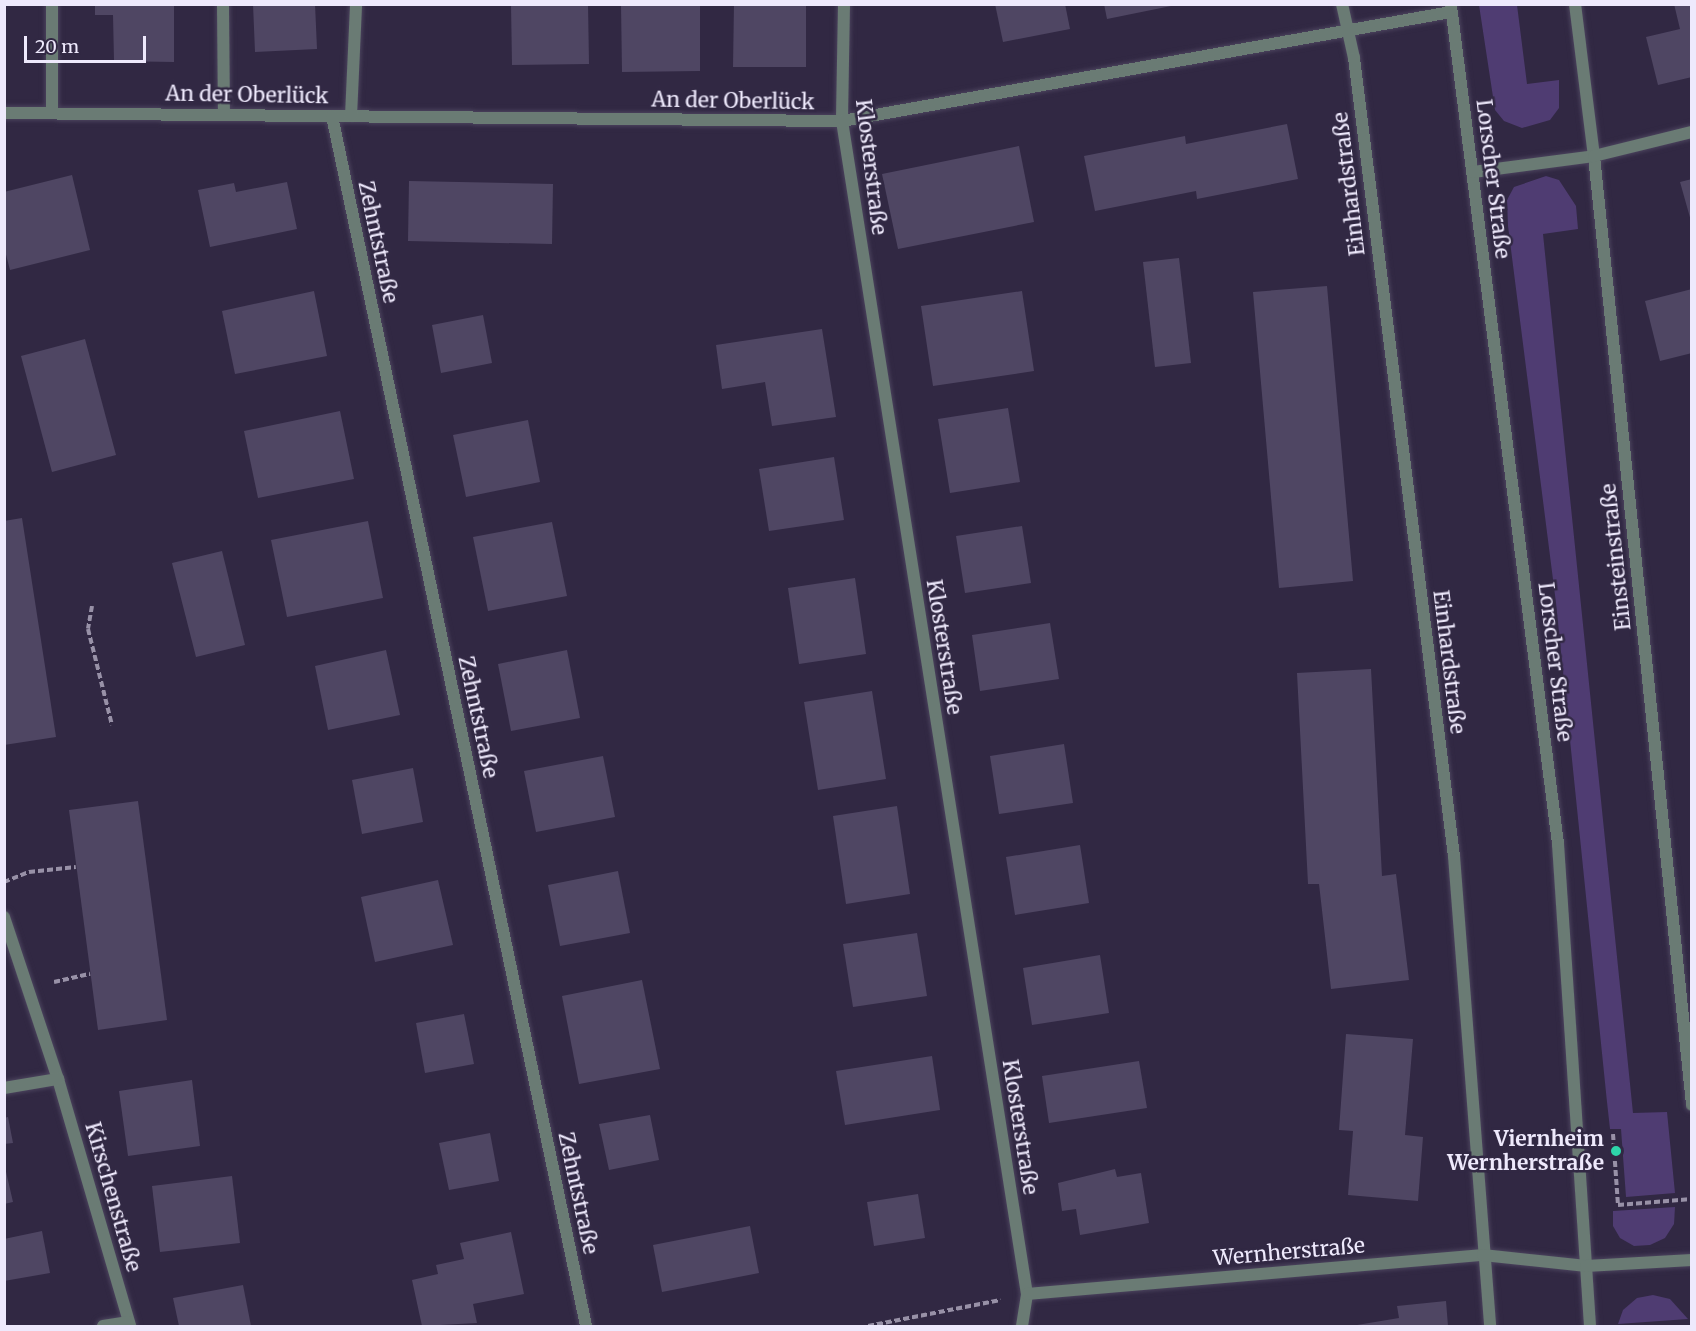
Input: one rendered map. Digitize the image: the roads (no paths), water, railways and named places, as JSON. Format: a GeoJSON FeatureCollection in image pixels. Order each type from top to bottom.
{"type":"FeatureCollection","features":[{"type":"Feature","properties":{"kind":"street"},"geometry":{"type":"LineString","coordinates":[[51,4],[52,113]]}},
{"type":"Feature","properties":{"kind":"street"},"geometry":{"type":"LineString","coordinates":[[223,4],[224,114]]}},
{"type":"Feature","properties":{"kind":"street"},"geometry":{"type":"LineString","coordinates":[[351,116],[356,4]]}},
{"type":"Feature","properties":{"kind":"street","name":"Klosterstraße"},"geometry":{"type":"LineString","coordinates":[[844,4],[842,121],[1027,1294]]}},
{"type":"Feature","properties":{"kind":"street","name":"Einhardstraße"},"geometry":{"type":"LineString","coordinates":[[1342,4],[1348,27],[1454,856],[1490,1326]]}},
{"type":"Feature","properties":{"kind":"street","name":"Einsteinstraße"},"geometry":{"type":"LineString","coordinates":[[1575,4],[1594,156],[1692,1105]]}},
{"type":"Feature","properties":{"kind":"street","name":"An der Oberlück"},"geometry":{"type":"LineString","coordinates":[[4,113],[842,121],[1451,8]]}},
{"type":"Feature","properties":{"kind":"street","name":"Lorscher Straße"},"geometry":{"type":"LineString","coordinates":[[1451,8],[1558,844],[1590,1326]]}},
{"type":"Feature","properties":{"kind":"street","name":"Zehntstraße"},"geometry":{"type":"LineString","coordinates":[[332,116],[586,1326]]}},
{"type":"Feature","properties":{"kind":"street"},"geometry":{"type":"LineString","coordinates":[[1473,172],[1594,156],[1692,132]]}},
{"type":"Feature","properties":{"kind":"street","name":"Kirschenstraße"},"geometry":{"type":"LineString","coordinates":[[4,917],[30,988],[58,1079],[129,1324]]}},
{"type":"Feature","properties":{"kind":"street"},"geometry":{"type":"LineString","coordinates":[[4,1088],[58,1079]]}},
{"type":"Feature","properties":{"kind":"street","name":"Wernherstraße"},"geometry":{"type":"LineString","coordinates":[[1027,1294],[1483,1255],[1586,1266],[1692,1260]]}},
{"type":"Feature","properties":{"kind":"street"},"geometry":{"type":"LineString","coordinates":[[1022,1326],[1027,1294]]}},
{"type":"Feature","properties":{"kind":"street"},"geometry":{"type":"LineString","coordinates":[[103,1326],[129,1324]]}},
{"type":"Feature","properties":{"kind":"place","name":"Viernheim Wernherstraße"},"geometry":{"type":"Point","coordinates":[1616,1151]}}]}
